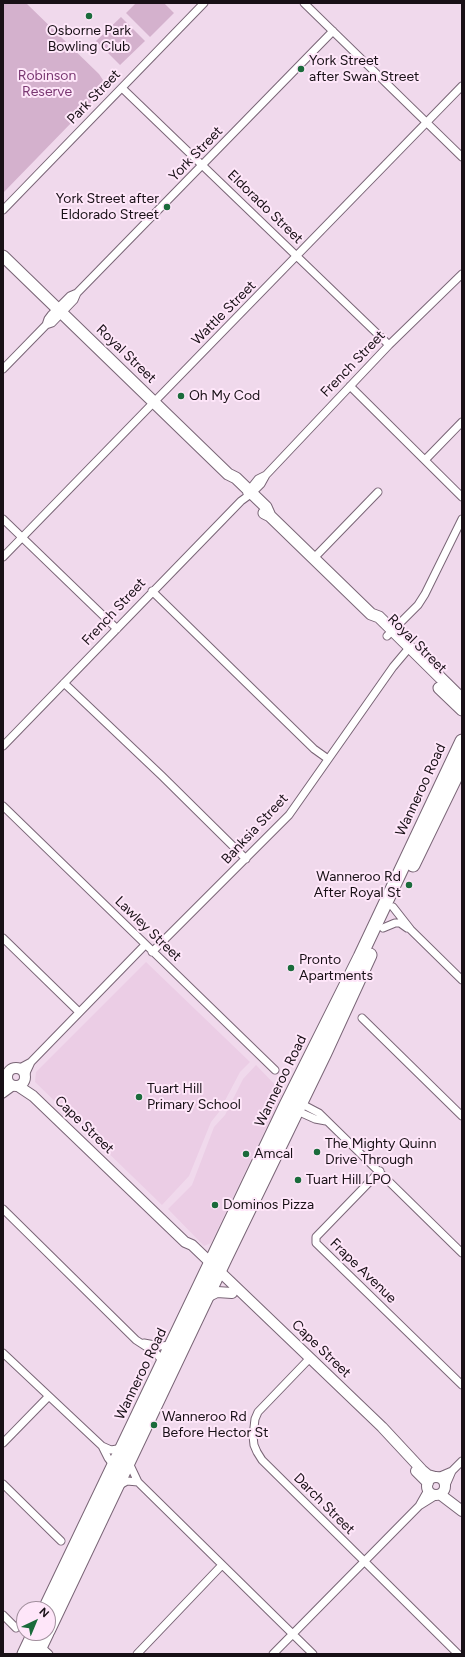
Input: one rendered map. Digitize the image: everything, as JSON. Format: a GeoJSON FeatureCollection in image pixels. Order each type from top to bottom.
{"type":"FeatureCollection","features":[{"type":"Feature","properties":{"kind":"highway","name":"Wanneroo Road"},"geometry":{"type":"LineString","coordinates":[[49,1601],[173,1345],[262,1184],[290,1125],[293,1104],[360,957],[462,741]]}},
{"type":"Feature","properties":{"kind":"highway","name":"Wanneroo Road"},"geometry":{"type":"LineString","coordinates":[[56,1613],[207,1297],[218,1248],[237,1208],[293,1104],[383,928],[462,764]]}},
{"type":"Feature","properties":{"kind":"highway"},"geometry":{"type":"LineString","coordinates":[[254,1174],[261,1172],[265,1167],[290,1125]]}},
{"type":"Feature","properties":{"kind":"highway"},"geometry":{"type":"LineString","coordinates":[[237,1208],[256,1184],[262,1184]]}},
{"type":"Feature","properties":{"kind":"main road","name":"Royal Street"},"geometry":{"type":"LineString","coordinates":[[3,256],[228,474],[236,478],[248,493],[266,507],[270,516],[372,614],[374,622],[390,633],[462,710]]}},
{"type":"Feature","properties":{"kind":"main road","name":"Royal Street"},"geometry":{"type":"LineString","coordinates":[[409,653],[462,699]]}},
{"type":"Feature","properties":{"kind":"street","name":"Park Street"},"geometry":{"type":"LineString","coordinates":[[3,210],[204,3]]}},
{"type":"Feature","properties":{"kind":"street"},"geometry":{"type":"LineString","coordinates":[[307,4],[462,156]]}},
{"type":"Feature","properties":{"kind":"street","name":"York Street"},"geometry":{"type":"LineString","coordinates":[[3,369],[46,325],[48,319],[59,311],[70,296],[77,293],[203,166],[333,31]]}},
{"type":"Feature","properties":{"kind":"street","name":"Wattle Street"},"geometry":{"type":"LineString","coordinates":[[3,557],[462,86]]}},
{"type":"Feature","properties":{"kind":"street","name":"Eldorado Street"},"geometry":{"type":"LineString","coordinates":[[122,88],[390,345]]}},
{"type":"Feature","properties":{"kind":"street","name":"French Street"},"geometry":{"type":"LineString","coordinates":[[3,746],[248,493],[258,480],[266,475],[350,386],[462,274]]}},
{"type":"Feature","properties":{"kind":"street"},"geometry":{"type":"LineString","coordinates":[[350,386],[462,497]]}},
{"type":"Feature","properties":{"kind":"street"},"geometry":{"type":"LineString","coordinates":[[425,460],[462,422]]}},
{"type":"Feature","properties":{"kind":"street"},"geometry":{"type":"LineString","coordinates":[[314,558],[378,492]]}},
{"type":"Feature","properties":{"kind":"street"},"geometry":{"type":"LineString","coordinates":[[3,518],[117,629]]}},
{"type":"Feature","properties":{"kind":"street"},"geometry":{"type":"LineString","coordinates":[[390,633],[418,605],[426,594],[462,519]]}},
{"type":"Feature","properties":{"kind":"street"},"geometry":{"type":"LineString","coordinates":[[152,591],[314,749],[328,759]]}},
{"type":"Feature","properties":{"kind":"street","name":"Banksia Street"},"geometry":{"type":"LineString","coordinates":[[152,952],[289,815],[391,672],[396,669],[409,653]]}},
{"type":"Feature","properties":{"kind":"street"},"geometry":{"type":"LineString","coordinates":[[64,683],[162,776],[246,859]]}},
{"type":"Feature","properties":{"kind":"street","name":"Lawley Street"},"geometry":{"type":"LineString","coordinates":[[3,806],[275,1070]]}},
{"type":"Feature","properties":{"kind":"street"},"geometry":{"type":"LineString","coordinates":[[393,907],[411,930],[462,980]]}},
{"type":"Feature","properties":{"kind":"street"},"geometry":{"type":"LineString","coordinates":[[383,928],[396,923],[411,930]]}},
{"type":"Feature","properties":{"kind":"street"},"geometry":{"type":"LineString","coordinates":[[3,938],[79,1012]]}},
{"type":"Feature","properties":{"kind":"street"},"geometry":{"type":"LineString","coordinates":[[3,1094],[13,1078],[31,1062],[145,945]]}},
{"type":"Feature","properties":{"kind":"street"},"geometry":{"type":"LineString","coordinates":[[362,1018],[462,1116]]}},
{"type":"Feature","properties":{"kind":"street"},"geometry":{"type":"LineString","coordinates":[[3,1064],[13,1078]]}},
{"type":"Feature","properties":{"kind":"street","name":"Cape Street"},"geometry":{"type":"LineString","coordinates":[[13,1078],[189,1245],[188,1250],[213,1271],[308,1360],[461,1510]]}},
{"type":"Feature","properties":{"kind":"street"},"geometry":{"type":"LineString","coordinates":[[293,1104],[319,1113],[380,1171],[462,1253]]}},
{"type":"Feature","properties":{"kind":"street","name":"Frape Avenue"},"geometry":{"type":"LineString","coordinates":[[380,1171],[316,1237],[316,1243],[462,1385]]}},
{"type":"Feature","properties":{"kind":"street"},"geometry":{"type":"LineString","coordinates":[[3,1209],[136,1340],[156,1353],[164,1363]]}},
{"type":"Feature","properties":{"kind":"street"},"geometry":{"type":"LineString","coordinates":[[189,1245],[203,1250],[218,1248]]}},
{"type":"Feature","properties":{"kind":"street","name":"Cape Street"},"geometry":{"type":"LineString","coordinates":[[213,1271],[232,1294],[308,1360]]}},
{"type":"Feature","properties":{"kind":"street"},"geometry":{"type":"LineString","coordinates":[[207,1297],[217,1292],[232,1294]]}},
{"type":"Feature","properties":{"kind":"street"},"geometry":{"type":"LineString","coordinates":[[136,1340],[155,1346],[173,1345]]}},
{"type":"Feature","properties":{"kind":"street"},"geometry":{"type":"LineString","coordinates":[[3,1353],[48,1397],[102,1446],[112,1450],[123,1447]]}},
{"type":"Feature","properties":{"kind":"street","name":"Darch Street"},"geometry":{"type":"LineString","coordinates":[[308,1360],[258,1412],[254,1427],[254,1445],[262,1460],[458,1654]]}},
{"type":"Feature","properties":{"kind":"street"},"geometry":{"type":"LineString","coordinates":[[3,1443],[48,1397]]}},
{"type":"Feature","properties":{"kind":"street"},"geometry":{"type":"LineString","coordinates":[[102,1446],[114,1466]]}},
{"type":"Feature","properties":{"kind":"street"},"geometry":{"type":"LineString","coordinates":[[273,1654],[462,1461]]}},
{"type":"Feature","properties":{"kind":"street"},"geometry":{"type":"LineString","coordinates":[[129,1463],[138,1482],[313,1654]]}},
{"type":"Feature","properties":{"kind":"street"},"geometry":{"type":"LineString","coordinates":[[437,1486],[452,1471]]}},
{"type":"Feature","properties":{"kind":"street"},"geometry":{"type":"LineString","coordinates":[[117,1486],[127,1482],[138,1482]]}},
{"type":"Feature","properties":{"kind":"street"},"geometry":{"type":"LineString","coordinates":[[3,1484],[61,1541]]}},
{"type":"Feature","properties":{"kind":"street"},"geometry":{"type":"LineString","coordinates":[[137,1654],[222,1565]]}},
{"type":"Feature","properties":{"kind":"street"},"geometry":{"type":"LineString","coordinates":[[3,1615],[16,1628]]}},
{"type":"Feature","properties":{"kind":"shaded area","name":"Tuart Hill Primary School"},"geometry":{"type":"Polygon","coordinates":[[[146,962],[250,1062],[240,1072],[219,1112],[211,1122],[189,1176],[162,1205],[35,1082],[36,1072],[146,962]]]}},
{"type":"Feature","properties":{"kind":"shaded area"},"geometry":{"type":"Polygon","coordinates":[[[256,1065],[283,1093],[211,1243],[204,1246],[168,1209],[192,1185],[214,1127],[225,1115],[243,1079],[256,1065]]]}},
{"type":"Feature","properties":{"kind":"green space","name":"Robinson Reserve"},"geometry":{"type":"Polygon","coordinates":[[[3,3],[26,3],[99,74],[107,86],[3,193],[3,3]]]}},
{"type":"Feature","properties":{"kind":"green space"},"geometry":{"type":"Polygon","coordinates":[[[136,3],[164,3],[174,13],[150,37],[126,13],[136,3]]]}},
{"type":"Feature","properties":{"kind":"green space"},"geometry":{"type":"Polygon","coordinates":[[[121,17],[145,41],[120,65],[96,41],[121,17]]]}},
{"type":"Feature","properties":{"kind":"place","name":"Osborne Park Bowling Club"},"geometry":{"type":"Point","coordinates":[89,16]}},
{"type":"Feature","properties":{"kind":"place","name":"York Street after Swan Street"},"geometry":{"type":"Point","coordinates":[301,69]}},
{"type":"Feature","properties":{"kind":"place","name":"York Street after Eldorado Street"},"geometry":{"type":"Point","coordinates":[167,207]}},
{"type":"Feature","properties":{"kind":"place","name":"Oh My Cod"},"geometry":{"type":"Point","coordinates":[181,396]}},
{"type":"Feature","properties":{"kind":"place","name":"Wanneroo Rd After Royal St"},"geometry":{"type":"Point","coordinates":[409,885]}},
{"type":"Feature","properties":{"kind":"place","name":"Pronto Apartments"},"geometry":{"type":"Point","coordinates":[291,968]}},
{"type":"Feature","properties":{"kind":"place","name":"Tuart Hill Primary School"},"geometry":{"type":"Point","coordinates":[139,1097]}},
{"type":"Feature","properties":{"kind":"place","name":"The Mighty Quinn Drive Through"},"geometry":{"type":"Point","coordinates":[317,1152]}},
{"type":"Feature","properties":{"kind":"place","name":"Amcal"},"geometry":{"type":"Point","coordinates":[246,1154]}},
{"type":"Feature","properties":{"kind":"place","name":"Tuart Hill LPO"},"geometry":{"type":"Point","coordinates":[298,1180]}},
{"type":"Feature","properties":{"kind":"place","name":"Dominos Pizza"},"geometry":{"type":"Point","coordinates":[215,1205]}},
{"type":"Feature","properties":{"kind":"place","name":"Wanneroo Rd Before Hector St"},"geometry":{"type":"Point","coordinates":[154,1425]}}]}
